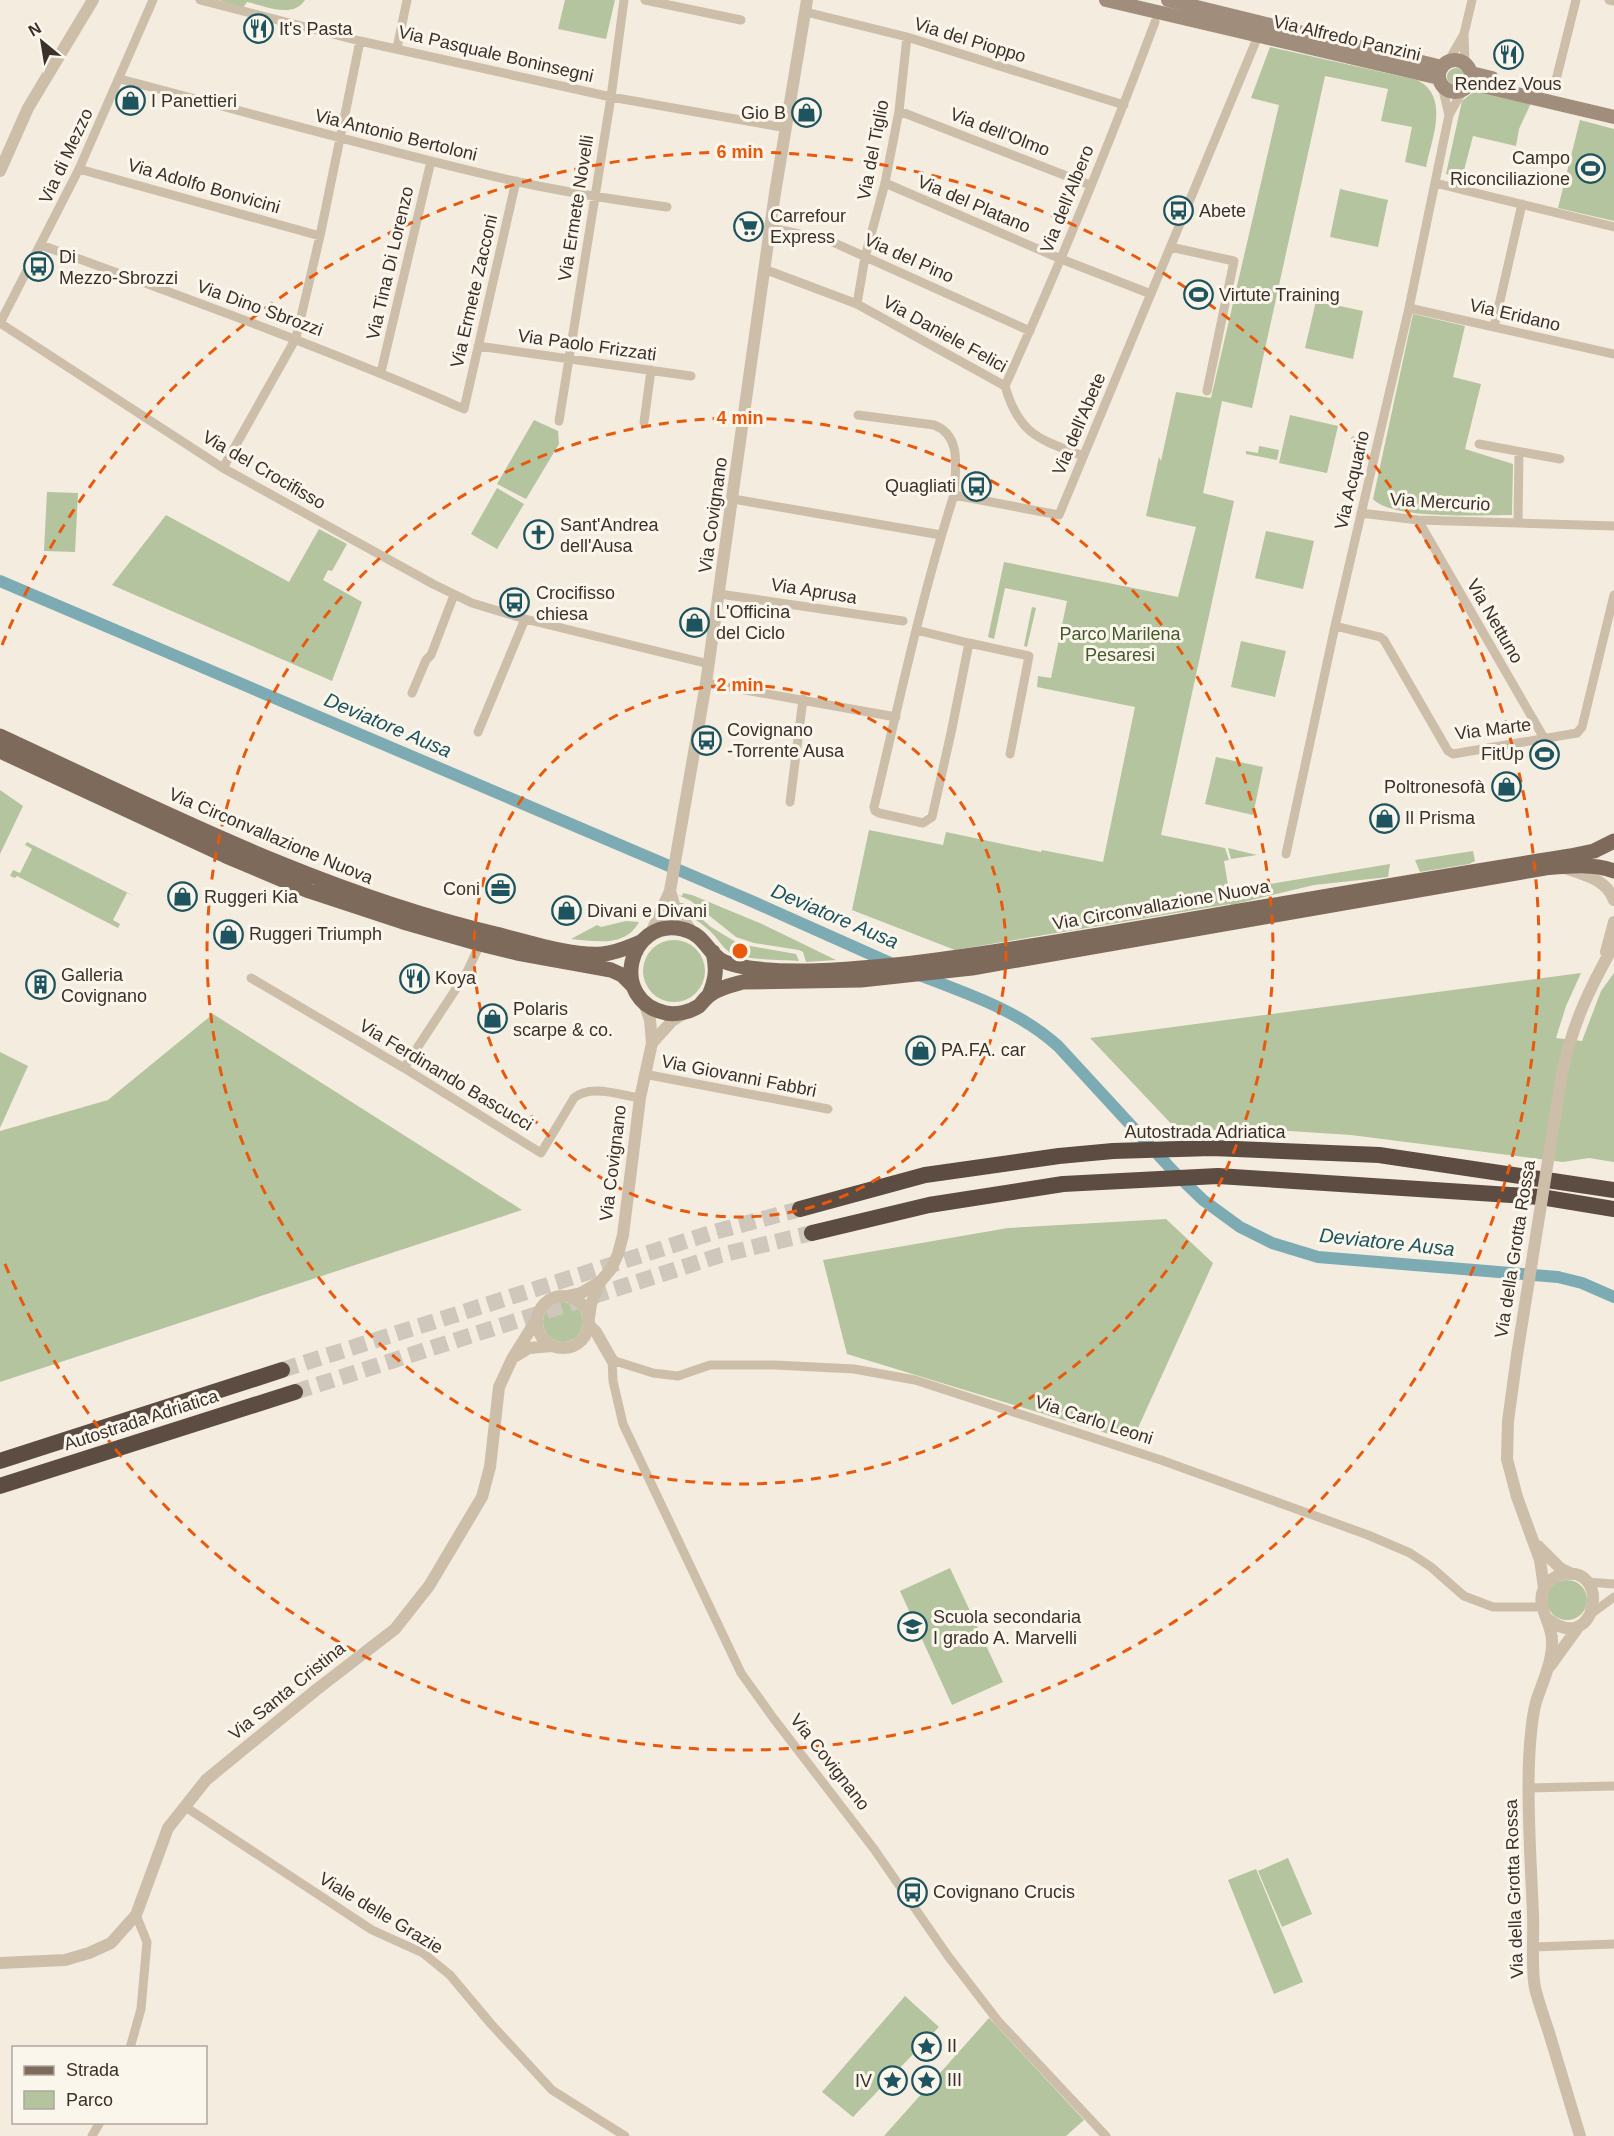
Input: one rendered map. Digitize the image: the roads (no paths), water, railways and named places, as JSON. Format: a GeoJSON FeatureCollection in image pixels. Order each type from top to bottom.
{"type":"FeatureCollection","features":[{"type":"Feature","properties":{"kind":"highway","name":"Autostrada Adriatica"},"geometry":{"type":"LineString","coordinates":[[800,1209],[925,1175],[1059,1155],[1212,1148],[1379,1155],[1614,1190]]}},
{"type":"Feature","properties":{"kind":"highway"},"geometry":{"type":"LineString","coordinates":[[812,1233],[929,1205],[1063,1184],[1218,1176],[1541,1197],[1614,1209]]}},
{"type":"Feature","properties":{"kind":"highway","name":"Autostrada Adriatica"},"geometry":{"type":"LineString","coordinates":[[0,1461],[282,1370]]}},
{"type":"Feature","properties":{"kind":"highway","name":"Autostrada Adriatica"},"geometry":{"type":"LineString","coordinates":[[0,1486],[295,1392]]}},
{"type":"Feature","properties":{"kind":"main road","name":"Via Alfredo Panzini"},"geometry":{"type":"LineString","coordinates":[[1106,0],[1258,36],[1443,73],[1459,61],[1467,78],[1614,117]]}},
{"type":"Feature","properties":{"kind":"main road","name":"Via Alfredo Panzini"},"geometry":{"type":"LineString","coordinates":[[1168,0],[1443,73]]}},
{"type":"Feature","properties":{"kind":"main road","name":"Via Alfredo Panzini"},"geometry":{"type":"LineString","coordinates":[[1443,73],[1451,92],[1467,78]]}},
{"type":"Feature","properties":{"kind":"main road","name":"Via Alfredo Panzini"},"geometry":{"type":"LineString","coordinates":[[1467,78],[1614,107]]}},
{"type":"Feature","properties":{"kind":"main road","name":"Via Circonvallazione Nuova"},"geometry":{"type":"LineString","coordinates":[[0,736],[221,839],[299,873],[375,901],[477,930],[579,952],[603,954],[620,951],[663,929],[678,928],[692,932],[704,940],[721,960],[751,968],[856,974],[1570,856],[1594,851],[1614,841]]}},
{"type":"Feature","properties":{"kind":"main road","name":"Via Circonvallazione Nuova"},"geometry":{"type":"LineString","coordinates":[[0,751],[280,879],[403,922],[480,944],[611,970],[622,975],[644,1002]]}},
{"type":"Feature","properties":{"kind":"main road","name":"Via Circonvallazione Nuova"},"geometry":{"type":"LineString","coordinates":[[686,1012],[699,1005],[709,995],[743,982],[972,968],[1561,867],[1605,867],[1614,870]]}},
{"type":"Feature","properties":{"kind":"main road"},"geometry":{"type":"LineString","coordinates":[[633,986],[630,974],[631,963],[635,952],[646,938]]}},
{"type":"Feature","properties":{"kind":"main road"},"geometry":{"type":"LineString","coordinates":[[709,995],[715,981],[717,967],[713,952]]}},
{"type":"Feature","properties":{"kind":"main road"},"geometry":{"type":"LineString","coordinates":[[644,1002],[656,1010],[671,1014],[686,1012]]}},
{"type":"Feature","properties":{"kind":"street"},"geometry":{"type":"LineString","coordinates":[[0,171],[28,108],[93,0]]}},
{"type":"Feature","properties":{"kind":"street","name":"Via di Mezzo"},"geometry":{"type":"LineString","coordinates":[[0,323],[79,169],[153,0]]}},
{"type":"Feature","properties":{"kind":"street","name":"Via Pasquale Boninsegni"},"geometry":{"type":"LineString","coordinates":[[200,0],[360,41],[610,98],[786,128]]}},
{"type":"Feature","properties":{"kind":"street"},"geometry":{"type":"LineString","coordinates":[[397,48],[407,0]]}},
{"type":"Feature","properties":{"kind":"street","name":"Via Ermete Novelli"},"geometry":{"type":"LineString","coordinates":[[559,422],[624,0]]}},
{"type":"Feature","properties":{"kind":"street"},"geometry":{"type":"LineString","coordinates":[[645,0],[741,20]]}},
{"type":"Feature","properties":{"kind":"street"},"geometry":{"type":"LineString","coordinates":[[1443,73],[1464,34],[1472,0]]}},
{"type":"Feature","properties":{"kind":"street"},"geometry":{"type":"LineString","coordinates":[[1556,80],[1576,0]]}},
{"type":"Feature","properties":{"kind":"street"},"geometry":{"type":"LineString","coordinates":[[1609,0],[1614,1]]}},
{"type":"Feature","properties":{"kind":"street","name":"Via del Pioppo"},"geometry":{"type":"LineString","coordinates":[[806,6],[1124,105]]}},
{"type":"Feature","properties":{"kind":"street","name":"Via Covignano"},"geometry":{"type":"LineString","coordinates":[[646,938],[670,891],[710,664],[764,269],[806,6]]}},
{"type":"Feature","properties":{"kind":"street","name":"Via dell'Albero"},"geometry":{"type":"LineString","coordinates":[[1005,386],[1061,259],[1155,22]]}},
{"type":"Feature","properties":{"kind":"street"},"geometry":{"type":"LineString","coordinates":[[1464,34],[1467,78]]}},
{"type":"Feature","properties":{"kind":"street","name":"Via dell'Abete"},"geometry":{"type":"LineString","coordinates":[[954,495],[1059,515],[1258,36]]}},
{"type":"Feature","properties":{"kind":"street","name":"Via del Tiglio"},"geometry":{"type":"LineString","coordinates":[[857,304],[865,257],[885,183],[899,111],[907,37]]}},
{"type":"Feature","properties":{"kind":"street"},"geometry":{"type":"LineString","coordinates":[[223,468],[296,338],[320,236],[360,41]]}},
{"type":"Feature","properties":{"kind":"street","name":"Via Acquario"},"geometry":{"type":"LineString","coordinates":[[1443,73],[1449,114]]}},
{"type":"Feature","properties":{"kind":"street","name":"Via Acquario"},"geometry":{"type":"LineString","coordinates":[[1286,854],[1335,626],[1409,309],[1449,114],[1467,78]]}},
{"type":"Feature","properties":{"kind":"street","name":"Via Antonio Bertoloni"},"geometry":{"type":"LineString","coordinates":[[120,79],[340,138],[516,181],[667,207]]}},
{"type":"Feature","properties":{"kind":"street","name":"Via dell'Olmo"},"geometry":{"type":"LineString","coordinates":[[899,111],[1090,185]]}},
{"type":"Feature","properties":{"kind":"street","name":"Via Tina Di Lorenzo"},"geometry":{"type":"LineString","coordinates":[[381,372],[431,161]]}},
{"type":"Feature","properties":{"kind":"street","name":"Via Adolfo Bonvicini"},"geometry":{"type":"LineString","coordinates":[[79,169],[320,236]]}},
{"type":"Feature","properties":{"kind":"street","name":"Via Ermete Zacconi"},"geometry":{"type":"LineString","coordinates":[[464,409],[516,181]]}},
{"type":"Feature","properties":{"kind":"street","name":"Via del Platano"},"geometry":{"type":"LineString","coordinates":[[885,183],[1061,259],[1151,294]]}},
{"type":"Feature","properties":{"kind":"street"},"geometry":{"type":"LineString","coordinates":[[1435,183],[1614,226]]}},
{"type":"Feature","properties":{"kind":"street"},"geometry":{"type":"LineString","coordinates":[[1494,327],[1522,204]]}},
{"type":"Feature","properties":{"kind":"street","name":"Via del Pino"},"geometry":{"type":"LineString","coordinates":[[771,228],[828,240],[1030,331]]}},
{"type":"Feature","properties":{"kind":"street","name":"Via Dino Sbrozzi"},"geometry":{"type":"LineString","coordinates":[[42,245],[296,338],[464,409]]}},
{"type":"Feature","properties":{"kind":"street"},"geometry":{"type":"LineString","coordinates":[[1170,247],[1234,261],[1207,392]]}},
{"type":"Feature","properties":{"kind":"street","name":"Via Daniele Felici"},"geometry":{"type":"LineString","coordinates":[[764,269],[857,304],[1005,386],[1011,408],[1025,428],[1050,443],[1083,456]]}},
{"type":"Feature","properties":{"kind":"street","name":"Via Eridano"},"geometry":{"type":"LineString","coordinates":[[1409,309],[1614,354]]}},
{"type":"Feature","properties":{"kind":"street","name":"Via del Crocifisso"},"geometry":{"type":"LineString","coordinates":[[0,323],[223,468],[454,595],[472,603],[525,619],[710,664]]}},
{"type":"Feature","properties":{"kind":"street","name":"Via Paolo Frizzati"},"geometry":{"type":"LineString","coordinates":[[478,346],[691,376]]}},
{"type":"Feature","properties":{"kind":"street"},"geometry":{"type":"LineString","coordinates":[[644,422],[651,370]]}},
{"type":"Feature","properties":{"kind":"street"},"geometry":{"type":"LineString","coordinates":[[858,415],[934,425],[943,429],[954,445],[954,495],[916,630],[874,807],[875,811],[923,823],[932,817],[969,643]]}},
{"type":"Feature","properties":{"kind":"street"},"geometry":{"type":"LineString","coordinates":[[1479,444],[1560,459]]}},
{"type":"Feature","properties":{"kind":"street"},"geometry":{"type":"LineString","coordinates":[[1518,522],[1519,452]]}},
{"type":"Feature","properties":{"kind":"street"},"geometry":{"type":"LineString","coordinates":[[733,500],[941,535]]}},
{"type":"Feature","properties":{"kind":"street","name":"Via Mercurio"},"geometry":{"type":"LineString","coordinates":[[1361,513],[1418,520],[1614,526]]}},
{"type":"Feature","properties":{"kind":"street","name":"Via Nettuno"},"geometry":{"type":"LineString","coordinates":[[1418,520],[1544,738]]}},
{"type":"Feature","properties":{"kind":"street","name":"Via Aprusa"},"geometry":{"type":"LineString","coordinates":[[720,594],[903,621]]}},
{"type":"Feature","properties":{"kind":"street"},"geometry":{"type":"LineString","coordinates":[[412,693],[426,660],[431,655],[454,595]]}},
{"type":"Feature","properties":{"kind":"street","name":"Via Marte"},"geometry":{"type":"LineString","coordinates":[[1335,626],[1380,637],[1383,640],[1448,751],[1453,753],[1577,733],[1582,727],[1614,595]]}},
{"type":"Feature","properties":{"kind":"street"},"geometry":{"type":"LineString","coordinates":[[478,732],[525,619]]}},
{"type":"Feature","properties":{"kind":"street"},"geometry":{"type":"LineString","coordinates":[[916,630],[1029,656],[1010,754]]}},
{"type":"Feature","properties":{"kind":"street"},"geometry":{"type":"LineString","coordinates":[[706,683],[896,717]]}},
{"type":"Feature","properties":{"kind":"street"},"geometry":{"type":"LineString","coordinates":[[790,802],[803,699]]}},
{"type":"Feature","properties":{"kind":"street"},"geometry":{"type":"LineString","coordinates":[[1561,867],[1593,878],[1605,885],[1614,900]]}},
{"type":"Feature","properties":{"kind":"street"},"geometry":{"type":"LineString","coordinates":[[670,891],[675,908],[692,932]]}},
{"type":"Feature","properties":{"kind":"street"},"geometry":{"type":"LineString","coordinates":[[1601,968],[1614,922]]}},
{"type":"Feature","properties":{"kind":"street"},"geometry":{"type":"LineString","coordinates":[[404,1068],[469,966],[480,944]]}},
{"type":"Feature","properties":{"kind":"street","name":"Via della Grotta Rossa"},"geometry":{"type":"LineString","coordinates":[[1544,1588],[1534,1540],[1520,1506],[1507,1459],[1508,1421],[1562,1073],[1574,1026],[1614,945]]}},
{"type":"Feature","properties":{"kind":"street","name":"Via della Grotta Rossa"},"geometry":{"type":"LineString","coordinates":[[1601,968],[1614,954]]}},
{"type":"Feature","properties":{"kind":"street","name":"Via Ferdinando Bascucci"},"geometry":{"type":"LineString","coordinates":[[251,978],[404,1068],[541,1153],[574,1098],[581,1093],[590,1090],[640,1098]]}},
{"type":"Feature","properties":{"kind":"street","name":"Via Covignano"},"geometry":{"type":"LineString","coordinates":[[589,1322],[591,1304],[600,1282],[618,1254],[620,1244],[640,1098],[651,1043],[650,1020],[644,1002]]}},
{"type":"Feature","properties":{"kind":"street"},"geometry":{"type":"LineString","coordinates":[[651,1043],[686,1012]]}},
{"type":"Feature","properties":{"kind":"street","name":"Via Giovanni Fabbri"},"geometry":{"type":"LineString","coordinates":[[644,1074],[828,1109]]}},
{"type":"Feature","properties":{"kind":"street"},"geometry":{"type":"LineString","coordinates":[[552,1346],[540,1335],[537,1319],[544,1304],[551,1299],[581,1293],[600,1282]]}},
{"type":"Feature","properties":{"kind":"street"},"geometry":{"type":"LineString","coordinates":[[567,1296],[581,1303],[589,1322],[612,1360]]}},
{"type":"Feature","properties":{"kind":"street","name":"Via Santa Cristina"},"geometry":{"type":"LineString","coordinates":[[0,1963],[65,1960],[111,1943],[135,1915],[168,1828],[206,1780],[395,1629],[429,1586],[482,1497],[490,1467],[499,1387],[537,1319]]}},
{"type":"Feature","properties":{"kind":"street"},"geometry":{"type":"LineString","coordinates":[[513,1359],[529,1348],[552,1346],[568,1348],[576,1345],[582,1340],[589,1322]]}},
{"type":"Feature","properties":{"kind":"street"},"geometry":{"type":"LineString","coordinates":[[576,1345],[600,1350],[612,1360]]}},
{"type":"Feature","properties":{"kind":"street","name":"Via Covignano"},"geometry":{"type":"LineString","coordinates":[[612,1360],[613,1381],[623,1424],[741,1672],[774,1719],[874,1849],[948,1956],[993,2014],[1106,2136]]}},
{"type":"Feature","properties":{"kind":"street","name":"Via Carlo Leoni"},"geometry":{"type":"LineString","coordinates":[[612,1360],[678,1376],[710,1365],[775,1365],[854,1369],[915,1380],[1161,1460],[1368,1535],[1410,1553],[1431,1567],[1464,1596],[1493,1607],[1541,1607]]}},
{"type":"Feature","properties":{"kind":"street","name":"Via della Grotta Rossa"},"geometry":{"type":"LineString","coordinates":[[1534,1540],[1560,1568],[1572,1574]]}},
{"type":"Feature","properties":{"kind":"street"},"geometry":{"type":"LineString","coordinates":[[1614,1584],[1587,1582],[1572,1574],[1556,1576],[1544,1588],[1541,1607],[1548,1619],[1563,1627],[1579,1626],[1614,1597]]}},
{"type":"Feature","properties":{"kind":"street"},"geometry":{"type":"LineString","coordinates":[[1587,1582],[1594,1597],[1591,1614]]}},
{"type":"Feature","properties":{"kind":"street","name":"Via della Grotta Rossa"},"geometry":{"type":"LineString","coordinates":[[1548,1619],[1552,1642],[1546,1672],[1535,1705],[1528,1788],[1535,1987],[1580,2136]]}},
{"type":"Feature","properties":{"kind":"street","name":"Via della Grotta Rossa"},"geometry":{"type":"LineString","coordinates":[[1546,1672],[1566,1641],[1579,1626]]}},
{"type":"Feature","properties":{"kind":"street"},"geometry":{"type":"LineString","coordinates":[[1528,1788],[1614,1786]]}},
{"type":"Feature","properties":{"kind":"street","name":"Viale delle Grazie"},"geometry":{"type":"LineString","coordinates":[[184,1806],[372,1930],[423,1953],[450,1975],[491,2024],[552,2090],[625,2136]]}},
{"type":"Feature","properties":{"kind":"street"},"geometry":{"type":"LineString","coordinates":[[131,2046],[141,2009],[147,1942],[135,1915]]}},
{"type":"Feature","properties":{"kind":"street"},"geometry":{"type":"LineString","coordinates":[[1534,1947],[1614,1944]]}},
{"type":"Feature","properties":{"kind":"waterway","name":"Deviatore Ausa"},"geometry":{"type":"LineString","coordinates":[[0,581],[749,900],[897,966]]}},
{"type":"Feature","properties":{"kind":"waterway","name":"Deviatore Ausa"},"geometry":{"type":"LineString","coordinates":[[919,975],[992,1004],[1043,1033],[1058,1046],[1174,1172],[1203,1200],[1240,1227],[1272,1243],[1318,1257],[1558,1277],[1582,1283],[1614,1297]]}},
{"type":"Feature","properties":{"kind":"tunnel"},"geometry":{"type":"LineString","coordinates":[[282,1370],[714,1232],[800,1209]]}},
{"type":"Feature","properties":{"kind":"tunnel"},"geometry":{"type":"LineString","coordinates":[[295,1392],[721,1255],[812,1233]]}},
{"type":"Feature","properties":{"kind":"place","name":"It's Pasta"},"geometry":{"type":"Point","coordinates":[258,29]}},
{"type":"Feature","properties":{"kind":"place","name":"Rendez Vous"},"geometry":{"type":"Point","coordinates":[1508,55]}},
{"type":"Feature","properties":{"kind":"place","name":"I Panettieri"},"geometry":{"type":"Point","coordinates":[130,101]}},
{"type":"Feature","properties":{"kind":"place","name":"Gio B"},"geometry":{"type":"Point","coordinates":[807,113]}},
{"type":"Feature","properties":{"kind":"place","name":"Campo Riconciliazione"},"geometry":{"type":"Point","coordinates":[1591,168]}},
{"type":"Feature","properties":{"kind":"place","name":"Abete"},"geometry":{"type":"Point","coordinates":[1178,211]}},
{"type":"Feature","properties":{"kind":"place","name":"Carrefour Express"},"geometry":{"type":"Point","coordinates":[749,226]}},
{"type":"Feature","properties":{"kind":"place","name":"Di Mezzo-Sbrozzi"},"geometry":{"type":"Point","coordinates":[38,267]}},
{"type":"Feature","properties":{"kind":"place","name":"Virtute Training"},"geometry":{"type":"Point","coordinates":[1198,295]}},
{"type":"Feature","properties":{"kind":"place","name":"Quagliati"},"geometry":{"type":"Point","coordinates":[977,486]}},
{"type":"Feature","properties":{"kind":"place","name":"Sant'Andrea dell'Ausa"},"geometry":{"type":"Point","coordinates":[539,535]}},
{"type":"Feature","properties":{"kind":"place","name":"Crocifisso chiesa"},"geometry":{"type":"Point","coordinates":[515,603]}},
{"type":"Feature","properties":{"kind":"place","name":"L'Officina del Ciclo"},"geometry":{"type":"Point","coordinates":[695,622]}},
{"type":"Feature","properties":{"kind":"place","name":"Covignano -Torrente Ausa"},"geometry":{"type":"Point","coordinates":[706,740]}},
{"type":"Feature","properties":{"kind":"place","name":"FitUp"},"geometry":{"type":"Point","coordinates":[1545,754]}},
{"type":"Feature","properties":{"kind":"place","name":"Poltronesofà"},"geometry":{"type":"Point","coordinates":[1506,787]}},
{"type":"Feature","properties":{"kind":"place","name":"Il Prisma"},"geometry":{"type":"Point","coordinates":[1384,818]}},
{"type":"Feature","properties":{"kind":"place","name":"Coni"},"geometry":{"type":"Point","coordinates":[501,889]}},
{"type":"Feature","properties":{"kind":"place","name":"Ruggeri Kia"},"geometry":{"type":"Point","coordinates":[183,897]}},
{"type":"Feature","properties":{"kind":"place","name":"Divani e Divani"},"geometry":{"type":"Point","coordinates":[566,911]}},
{"type":"Feature","properties":{"kind":"place","name":"Ruggeri Triumph"},"geometry":{"type":"Point","coordinates":[228,934]}},
{"type":"Feature","properties":{"kind":"place","name":"Koya"},"geometry":{"type":"Point","coordinates":[414,978]}},
{"type":"Feature","properties":{"kind":"place","name":"Galleria Covignano"},"geometry":{"type":"Point","coordinates":[40,985]}},
{"type":"Feature","properties":{"kind":"place","name":"Polaris scarpe & co."},"geometry":{"type":"Point","coordinates":[492,1019]}},
{"type":"Feature","properties":{"kind":"place","name":"PA.FA. car"},"geometry":{"type":"Point","coordinates":[920,1050]}},
{"type":"Feature","properties":{"kind":"place","name":"Scuola secondaria I grado A. Marvelli"},"geometry":{"type":"Point","coordinates":[912,1627]}},
{"type":"Feature","properties":{"kind":"place","name":"Covignano Crucis"},"geometry":{"type":"Point","coordinates":[912,1892]}},
{"type":"Feature","properties":{"kind":"place","name":"II"},"geometry":{"type":"Point","coordinates":[926,2046]}},
{"type":"Feature","properties":{"kind":"place","name":"III"},"geometry":{"type":"Point","coordinates":[926,2080]}},
{"type":"Feature","properties":{"kind":"place","name":"IV"},"geometry":{"type":"Point","coordinates":[893,2081]}},
{"type":"Feature","properties":{"kind":"park label","name":"Parco Marilena Pesaresi"},"geometry":{"type":"Point","coordinates":[1120,644]}}]}
